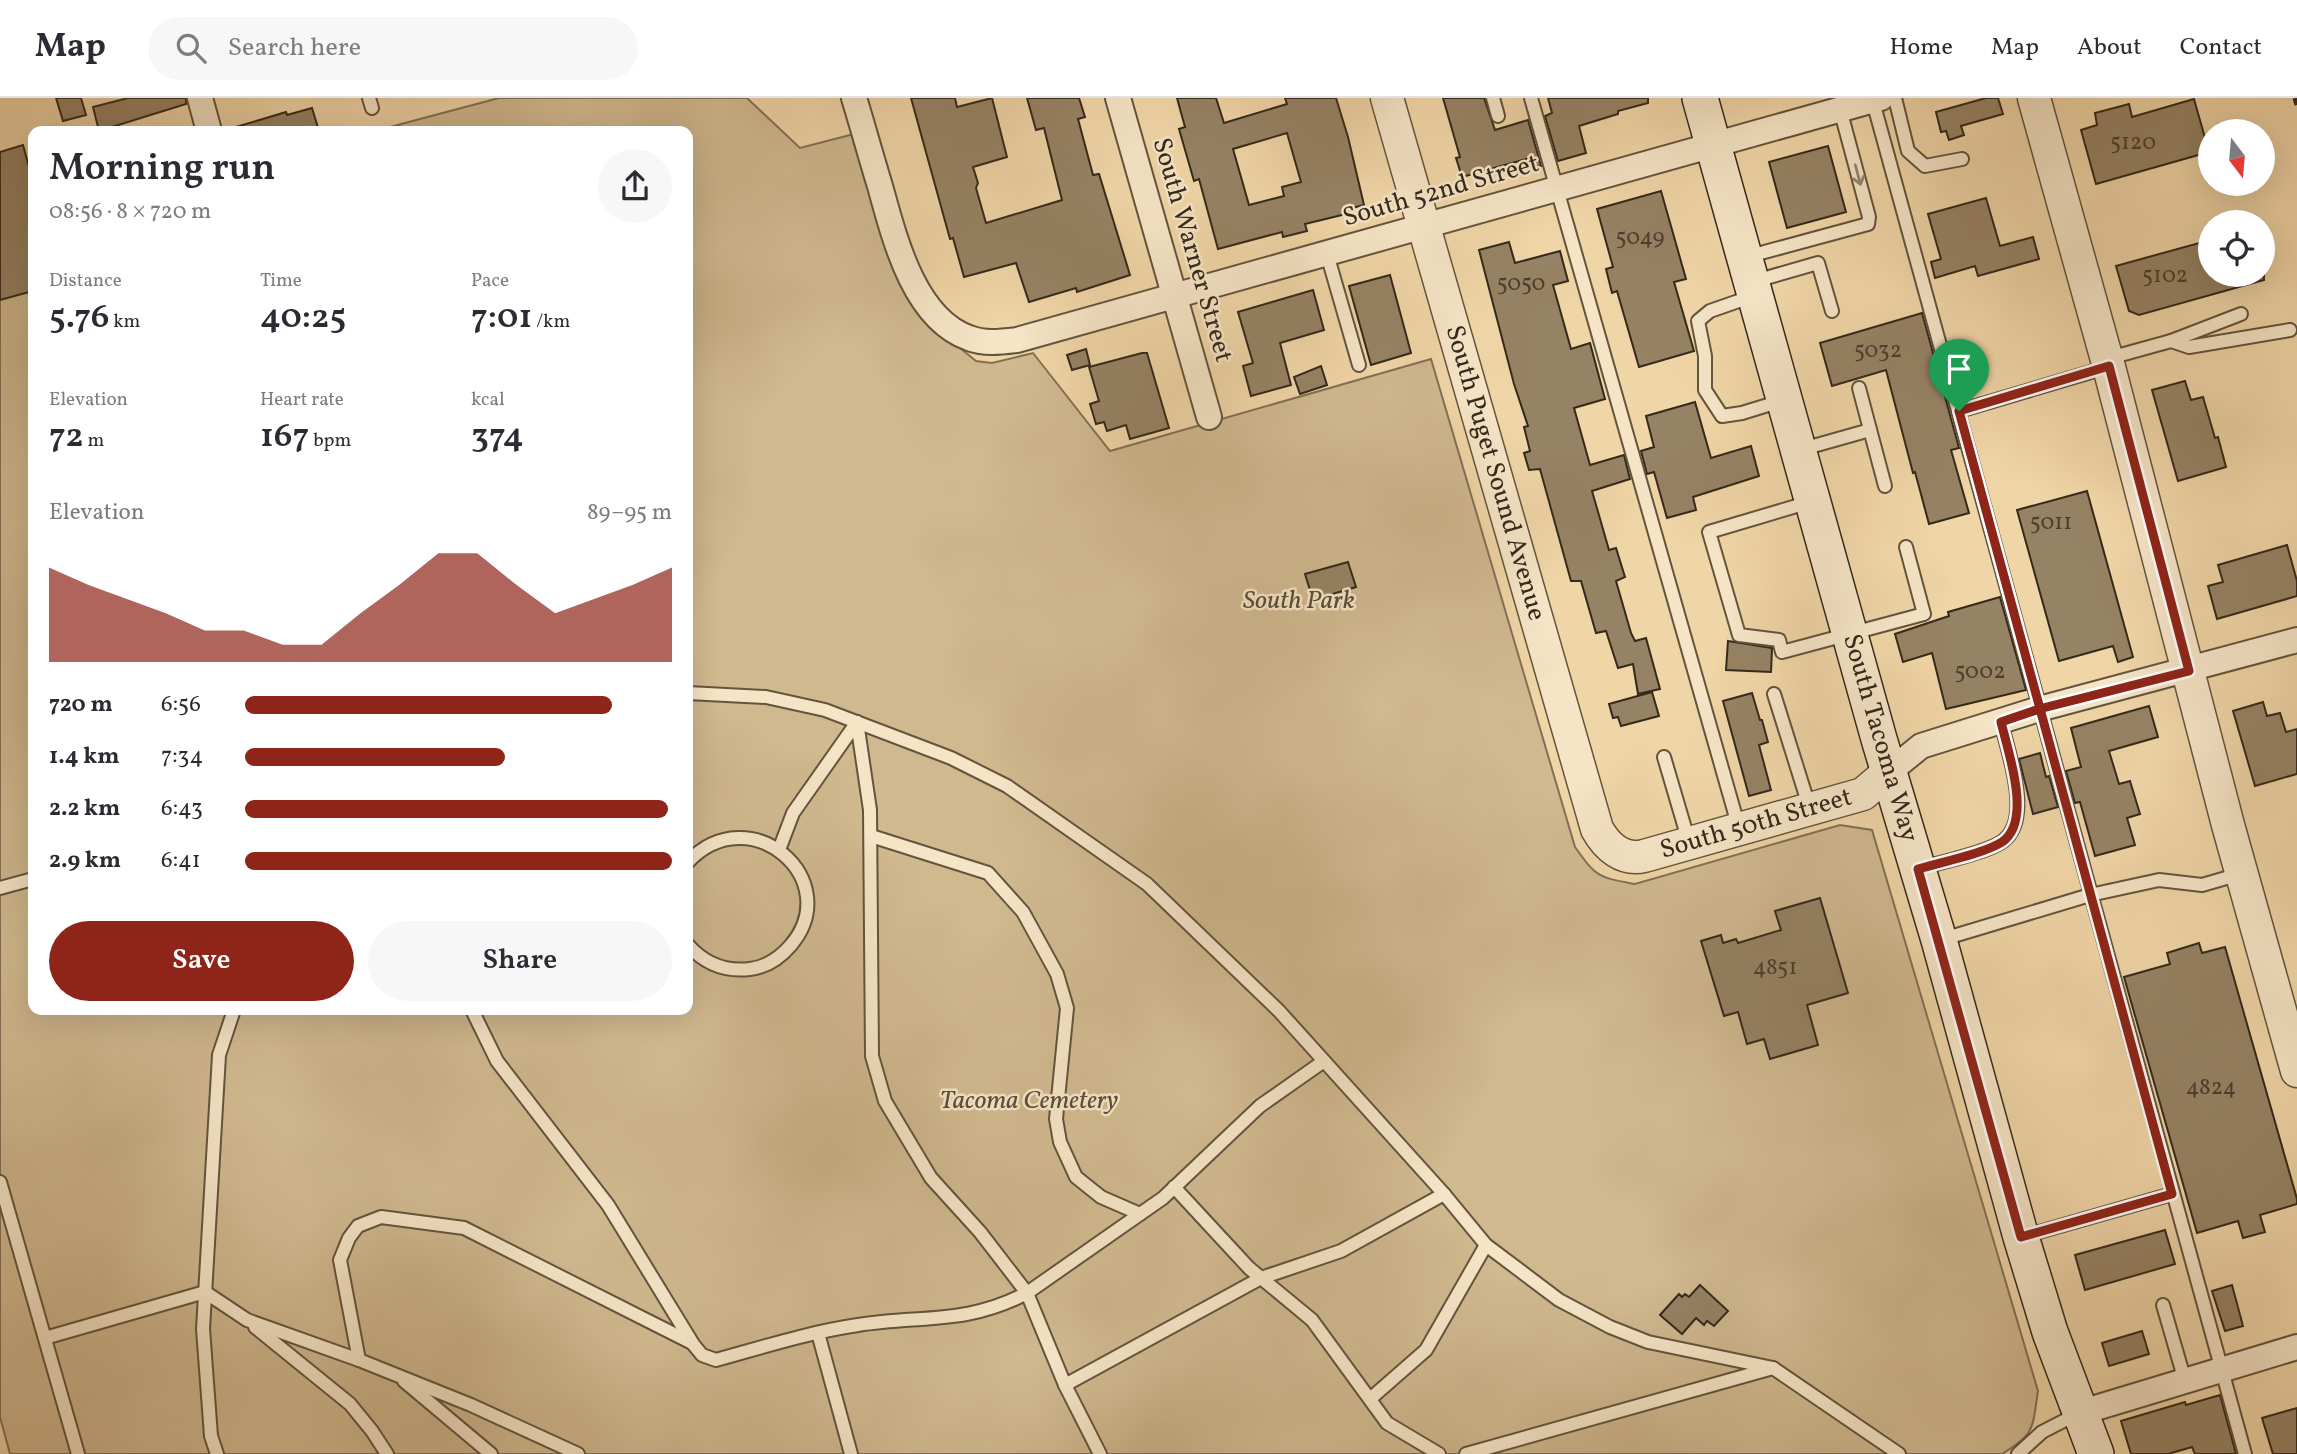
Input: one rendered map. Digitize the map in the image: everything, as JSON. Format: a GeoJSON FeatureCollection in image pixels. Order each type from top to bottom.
{"type":"FeatureCollection","features":[{"type":"Feature","properties":{"kind":"main road","name":"South Tacoma Way"},"geometry":{"type":"LineString","coordinates":[[1700,98],[2021,1237],[2050,1332],[2096,1454]]}},
{"type":"Feature","properties":{"kind":"street"},"geometry":{"type":"LineString","coordinates":[[200,98],[208,126]]}},
{"type":"Feature","properties":{"kind":"street","name":"South 52nd Street"},"geometry":{"type":"LineString","coordinates":[[854,98],[896,243],[909,275],[940,318],[953,330],[980,341],[1017,340],[1880,99]]}},
{"type":"Feature","properties":{"kind":"street","name":"South Warner Street"},"geometry":{"type":"LineString","coordinates":[[1118,98],[1209,417]]}},
{"type":"Feature","properties":{"kind":"street","name":"South Puget Sound Avenue"},"geometry":{"type":"LineString","coordinates":[[1387,98],[1597,829],[1607,845]]}},
{"type":"Feature","properties":{"kind":"street"},"geometry":{"type":"LineString","coordinates":[[2034,98],[2107,363],[2241,874],[2297,1071]]}},
{"type":"Feature","properties":{"kind":"street","name":"South 50th Street"},"geometry":{"type":"LineString","coordinates":[[1607,845],[1623,855],[1637,858],[1863,794],[1922,746],[2039,709],[2297,640]]}},
{"type":"Feature","properties":{"kind":"street"},"geometry":{"type":"LineString","coordinates":[[2079,1413],[2297,1347]]}},
{"type":"Feature","properties":{"kind":"lane"},"geometry":{"type":"LineString","coordinates":[[1493,98],[1498,116]]}},
{"type":"Feature","properties":{"kind":"lane"},"geometry":{"type":"LineString","coordinates":[[1531,98],[1739,828]]}},
{"type":"Feature","properties":{"kind":"lane"},"geometry":{"type":"LineString","coordinates":[[1880,99],[1908,151],[1925,166],[1962,159]]}},
{"type":"Feature","properties":{"kind":"lane"},"geometry":{"type":"LineString","coordinates":[[1880,99],[1959,411],[2039,709],[2245,1454]]}},
{"type":"Feature","properties":{"kind":"lane"},"geometry":{"type":"LineString","coordinates":[[1785,400],[1722,416],[1705,390],[1705,356],[1698,321],[1751,278],[1868,224],[1870,217],[1840,109]]}},
{"type":"Feature","properties":{"kind":"lane"},"geometry":{"type":"LineString","coordinates":[[1327,254],[1359,365]]}},
{"type":"Feature","properties":{"kind":"lane"},"geometry":{"type":"LineString","coordinates":[[1751,278],[1818,263],[1832,311]]}},
{"type":"Feature","properties":{"kind":"lane"},"geometry":{"type":"LineString","coordinates":[[1959,411],[2171,341],[2241,314]]}},
{"type":"Feature","properties":{"kind":"lane"},"geometry":{"type":"LineString","coordinates":[[2171,341],[2189,346],[2290,330]]}},
{"type":"Feature","properties":{"kind":"lane"},"geometry":{"type":"LineString","coordinates":[[1859,388],[1885,486]]}},
{"type":"Feature","properties":{"kind":"lane"},"geometry":{"type":"LineString","coordinates":[[1799,450],[1870,430]]}},
{"type":"Feature","properties":{"kind":"lane"},"geometry":{"type":"LineString","coordinates":[[1813,501],[1709,532],[1739,635],[1779,639],[1783,652],[1924,614],[1906,547]]}},
{"type":"Feature","properties":{"kind":"lane"},"geometry":{"type":"LineString","coordinates":[[693,693],[766,697],[825,710],[951,758],[1007,786],[1147,884],[1279,1011],[1444,1194],[1486,1245],[1559,1300],[1610,1327],[1648,1342],[1773,1368],[1899,1454]]}},
{"type":"Feature","properties":{"kind":"lane"},"geometry":{"type":"LineString","coordinates":[[1774,694],[1810,809]]}},
{"type":"Feature","properties":{"kind":"lane"},"geometry":{"type":"LineString","coordinates":[[857,722],[870,810],[872,1056],[885,1101],[931,1178],[980,1232],[1027,1293],[1065,1385],[1100,1454]]}},
{"type":"Feature","properties":{"kind":"lane"},"geometry":{"type":"LineString","coordinates":[[779,850],[793,813],[857,722]]}},
{"type":"Feature","properties":{"kind":"lane"},"geometry":{"type":"LineString","coordinates":[[1918,869],[1978,852],[2003,841],[2017,822],[2018,806],[2001,722]]}},
{"type":"Feature","properties":{"kind":"lane"},"geometry":{"type":"LineString","coordinates":[[1664,757],[1689,843]]}},
{"type":"Feature","properties":{"kind":"lane"},"geometry":{"type":"LineString","coordinates":[[871,836],[988,873],[1023,912],[1057,974],[1067,1008],[1056,1119],[1060,1142],[1076,1177],[1101,1197],[1140,1213]]}},
{"type":"Feature","properties":{"kind":"lane"},"geometry":{"type":"LineString","coordinates":[[693,858],[708,845],[722,839],[752,838],[779,850],[790,860],[799,872],[806,901],[801,930],[783,954],[771,962],[757,968],[727,969],[713,965],[693,950]]}},
{"type":"Feature","properties":{"kind":"lane"},"geometry":{"type":"LineString","coordinates":[[1939,940],[2090,895],[2159,880],[2202,885],[2241,874]]}},
{"type":"Feature","properties":{"kind":"lane"},"geometry":{"type":"LineString","coordinates":[[0,888],[28,880]]}},
{"type":"Feature","properties":{"kind":"lane"},"geometry":{"type":"LineString","coordinates":[[217,1454],[211,1436],[203,1329],[219,1055],[232,1015]]}},
{"type":"Feature","properties":{"kind":"lane"},"geometry":{"type":"LineString","coordinates":[[474,1015],[497,1061],[608,1205],[692,1344],[702,1355],[716,1360],[818,1333],[860,1325],[944,1319],[982,1312],[1027,1293],[1163,1198],[1260,1106],[1324,1061]]}},
{"type":"Feature","properties":{"kind":"lane"},"geometry":{"type":"LineString","coordinates":[[0,1182],[78,1454]]}},
{"type":"Feature","properties":{"kind":"lane"},"geometry":{"type":"LineString","coordinates":[[1174,1187],[1249,1268],[1312,1320],[1387,1423],[1439,1454]]}},
{"type":"Feature","properties":{"kind":"lane"},"geometry":{"type":"LineString","coordinates":[[1065,1385],[1261,1278],[1341,1251],[1444,1194]]}},
{"type":"Feature","properties":{"kind":"lane"},"geometry":{"type":"LineString","coordinates":[[2021,1237],[2172,1194]]}},
{"type":"Feature","properties":{"kind":"lane"},"geometry":{"type":"LineString","coordinates":[[359,1360],[340,1260],[349,1238],[358,1226],[381,1217],[464,1228],[692,1344]]}},
{"type":"Feature","properties":{"kind":"lane"},"geometry":{"type":"LineString","coordinates":[[1370,1399],[1426,1350],[1486,1245]]}},
{"type":"Feature","properties":{"kind":"lane"},"geometry":{"type":"LineString","coordinates":[[45,1338],[205,1292],[247,1320],[350,1404],[387,1454]]}},
{"type":"Feature","properties":{"kind":"lane"},"geometry":{"type":"LineString","coordinates":[[2163,1305],[2185,1381]]}},
{"type":"Feature","properties":{"kind":"lane"},"geometry":{"type":"LineString","coordinates":[[247,1320],[395,1374],[578,1454]]}},
{"type":"Feature","properties":{"kind":"lane"},"geometry":{"type":"LineString","coordinates":[[818,1333],[851,1454]]}},
{"type":"Feature","properties":{"kind":"lane"},"geometry":{"type":"LineString","coordinates":[[1466,1454],[1773,1368]]}},
{"type":"Feature","properties":{"kind":"lane"},"geometry":{"type":"LineString","coordinates":[[395,1374],[491,1454]]}},
{"type":"Feature","properties":{"kind":"lane"},"geometry":{"type":"LineString","coordinates":[[2018,1454],[2042,1432],[2079,1413]]}},
{"type":"Feature","properties":{"kind":"green space","name":"Tacoma Cemetery"},"geometry":{"type":"Polygon","coordinates":[[[499,98],[747,98],[800,148],[854,134],[938,330],[976,361],[992,363],[1033,353],[1110,451],[1431,359],[1575,847],[1588,865],[1613,880],[1635,884],[1840,825],[1872,830],[2038,1391],[2033,1422],[2027,1435],[2002,1454],[10,1454],[0,1417],[0,184],[28,176],[28,1015],[693,1015],[693,126],[394,126],[499,98]]]}},
{"type":"Feature","properties":{"kind":"building"},"geometry":{"type":"Polygon","coordinates":[[[56,98],[81,98],[86,115],[63,121],[56,98]]]}},
{"type":"Feature","properties":{"kind":"building"},"geometry":{"type":"Polygon","coordinates":[[[128,98],[186,98],[186,104],[115,126],[98,126],[93,107],[128,98]]]}},
{"type":"Feature","properties":{"kind":"building"},"geometry":{"type":"Polygon","coordinates":[[[911,98],[955,98],[957,107],[992,98],[1007,157],[973,167],[986,223],[1062,200],[1044,128],[1036,130],[1027,98],[1079,98],[1085,117],[1078,119],[1093,175],[1099,174],[1130,275],[1077,292],[1076,288],[1029,302],[1016,263],[964,277],[953,238],[950,239],[911,98]]]}},
{"type":"Feature","properties":{"kind":"building"},"geometry":{"type":"Polygon","coordinates":[[[1177,98],[1216,98],[1224,123],[1287,104],[1285,98],[1336,98],[1364,205],[1348,209],[1350,213],[1305,224],[1307,231],[1283,237],[1282,232],[1218,249],[1199,179],[1194,181],[1179,129],[1185,127],[1177,98]],[[1287,133],[1233,149],[1249,205],[1284,196],[1282,187],[1301,182],[1287,133]]]}},
{"type":"Feature","properties":{"kind":"building"},"geometry":{"type":"Polygon","coordinates":[[[1443,98],[1484,98],[1495,130],[1528,120],[1541,166],[1533,168],[1530,158],[1462,177],[1456,158],[1460,157],[1443,98]]]}},
{"type":"Feature","properties":{"kind":"building"},"geometry":{"type":"Polygon","coordinates":[[[1548,98],[1648,98],[1648,103],[1579,126],[1586,153],[1558,161],[1545,116],[1552,113],[1548,98]]]}},
{"type":"Feature","properties":{"kind":"building"},"geometry":{"type":"Polygon","coordinates":[[[1986,98],[1998,98],[2003,114],[1961,126],[1964,135],[1949,140],[1946,131],[1941,132],[1936,112],[1986,98]]]}},
{"type":"Feature","properties":{"kind":"building"},"geometry":{"type":"Polygon","coordinates":[[[2194,99],[2200,119],[2198,155],[2096,184],[2081,130],[2097,125],[2095,113],[2129,104],[2132,117],[2194,99]]]}},
{"type":"Feature","properties":{"kind":"building"},"geometry":{"type":"Polygon","coordinates":[[[312,108],[317,126],[239,126],[286,112],[287,115],[312,108]]]}},
{"type":"Feature","properties":{"kind":"building"},"geometry":{"type":"Polygon","coordinates":[[[23,145],[28,164],[28,292],[0,300],[0,152],[23,145]]]}},
{"type":"Feature","properties":{"kind":"building"},"geometry":{"type":"Polygon","coordinates":[[[1828,146],[1846,212],[1787,228],[1769,162],[1828,146]]]}},
{"type":"Feature","properties":{"kind":"building"},"geometry":{"type":"Polygon","coordinates":[[[1661,191],[1686,279],[1674,282],[1694,351],[1639,367],[1617,291],[1612,293],[1606,269],[1613,267],[1597,209],[1661,191]]]}},
{"type":"Feature","properties":{"kind":"building"},"geometry":{"type":"Polygon","coordinates":[[[1986,198],[2000,246],[2033,237],[2039,259],[1978,276],[1975,266],[1935,278],[1931,262],[1941,259],[1928,214],[1986,198]]]}},
{"type":"Feature","properties":{"kind":"building"},"geometry":{"type":"Polygon","coordinates":[[[1509,242],[1515,263],[1560,251],[1568,281],[1553,285],[1571,349],[1590,343],[1605,399],[1574,408],[1590,465],[1624,455],[1630,479],[1592,491],[1609,550],[1616,548],[1625,577],[1616,581],[1631,633],[1635,641],[1646,638],[1660,689],[1638,694],[1633,664],[1618,668],[1606,631],[1596,633],[1581,581],[1571,581],[1540,469],[1529,470],[1524,453],[1530,451],[1524,427],[1528,426],[1514,384],[1479,250],[1509,242]]]}},
{"type":"Feature","properties":{"kind":"building"},"geometry":{"type":"Polygon","coordinates":[[[2198,243],[2198,287],[2239,287],[2139,315],[2129,311],[2116,266],[2198,243]]]}},
{"type":"Feature","properties":{"kind":"building"},"geometry":{"type":"Polygon","coordinates":[[[1390,275],[1411,353],[1371,365],[1349,286],[1390,275]]]}},
{"type":"Feature","properties":{"kind":"building"},"geometry":{"type":"Polygon","coordinates":[[[1313,290],[1324,330],[1280,343],[1291,385],[1251,396],[1243,366],[1253,363],[1238,312],[1313,290]]]}},
{"type":"Feature","properties":{"kind":"building"},"geometry":{"type":"Polygon","coordinates":[[[1922,313],[1959,448],[1951,450],[1969,513],[1929,524],[1886,370],[1832,386],[1820,343],[1922,313]]]}},
{"type":"Feature","properties":{"kind":"building"},"geometry":{"type":"Polygon","coordinates":[[[1086,349],[1090,365],[1072,370],[1067,355],[1086,349]]]}},
{"type":"Feature","properties":{"kind":"building"},"geometry":{"type":"Polygon","coordinates":[[[1147,353],[1169,428],[1130,439],[1126,425],[1107,431],[1104,422],[1096,424],[1090,404],[1099,401],[1089,367],[1147,353]]]}},
{"type":"Feature","properties":{"kind":"building"},"geometry":{"type":"Polygon","coordinates":[[[1321,366],[1327,385],[1300,394],[1294,377],[1321,366]]]}},
{"type":"Feature","properties":{"kind":"building"},"geometry":{"type":"Polygon","coordinates":[[[2185,381],[2191,400],[2203,397],[2226,467],[2178,481],[2152,390],[2185,381]]]}},
{"type":"Feature","properties":{"kind":"building"},"geometry":{"type":"Polygon","coordinates":[[[1695,402],[1711,458],[1751,446],[1759,476],[1693,497],[1696,510],[1667,518],[1654,472],[1647,474],[1641,451],[1654,447],[1646,416],[1695,402]]]}},
{"type":"Feature","properties":{"kind":"building"},"geometry":{"type":"Polygon","coordinates":[[[2087,491],[2133,657],[2118,662],[2113,646],[2059,661],[2017,510],[2087,491]]]}},
{"type":"Feature","properties":{"kind":"building"},"geometry":{"type":"Polygon","coordinates":[[[2287,545],[2297,581],[2297,596],[2217,619],[2208,586],[2223,582],[2218,565],[2287,545]]]}},
{"type":"Feature","properties":{"kind":"building"},"geometry":{"type":"Polygon","coordinates":[[[1348,562],[1356,587],[1313,600],[1305,574],[1348,562]]]}},
{"type":"Feature","properties":{"kind":"building"},"geometry":{"type":"Polygon","coordinates":[[[2000,597],[2026,690],[1946,709],[1932,653],[1903,662],[1895,634],[1949,616],[1948,612],[2000,597]]]}},
{"type":"Feature","properties":{"kind":"building"},"geometry":{"type":"Polygon","coordinates":[[[1728,641],[1772,648],[1771,672],[1726,670],[1728,641]]]}},
{"type":"Feature","properties":{"kind":"building"},"geometry":{"type":"Polygon","coordinates":[[[1652,692],[1659,716],[1621,726],[1618,717],[1613,718],[1609,704],[1652,692]]]}},
{"type":"Feature","properties":{"kind":"building"},"geometry":{"type":"Polygon","coordinates":[[[1752,693],[1768,742],[1759,745],[1771,790],[1749,796],[1723,701],[1752,693]]]}},
{"type":"Feature","properties":{"kind":"building"},"geometry":{"type":"Polygon","coordinates":[[[2263,702],[2267,716],[2280,713],[2286,732],[2297,729],[2297,774],[2255,786],[2233,711],[2263,702]]]}},
{"type":"Feature","properties":{"kind":"building"},"geometry":{"type":"Polygon","coordinates":[[[2149,706],[2158,737],[2109,751],[2119,784],[2130,781],[2140,814],[2127,818],[2135,845],[2095,856],[2080,802],[2075,803],[2066,771],[2081,767],[2071,728],[2149,706]]]}},
{"type":"Feature","properties":{"kind":"building"},"geometry":{"type":"Polygon","coordinates":[[[2040,753],[2058,807],[2033,814],[2019,759],[2040,753]]]}},
{"type":"Feature","properties":{"kind":"building"},"geometry":{"type":"Polygon","coordinates":[[[1820,898],[1848,993],[1807,1005],[1818,1045],[1770,1059],[1764,1039],[1747,1044],[1738,1012],[1724,1016],[1701,941],[1721,935],[1723,943],[1736,939],[1738,943],[1781,930],[1775,911],[1820,898]]]}},
{"type":"Feature","properties":{"kind":"building"},"geometry":{"type":"Polygon","coordinates":[[[2199,943],[2202,953],[2225,947],[2297,1199],[2297,1204],[2260,1215],[2265,1232],[2243,1238],[2238,1221],[2197,1233],[2124,977],[2170,964],[2167,953],[2199,943]]]}},
{"type":"Feature","properties":{"kind":"building"},"geometry":{"type":"Polygon","coordinates":[[[2165,1230],[2175,1264],[2085,1290],[2075,1255],[2165,1230]]]}},
{"type":"Feature","properties":{"kind":"building"},"geometry":{"type":"Polygon","coordinates":[[[1700,1285],[1728,1311],[1714,1326],[1707,1321],[1704,1325],[1696,1318],[1682,1334],[1660,1315],[1679,1294],[1689,1297],[1700,1285]]]}},
{"type":"Feature","properties":{"kind":"building"},"geometry":{"type":"Polygon","coordinates":[[[2232,1285],[2243,1326],[2225,1331],[2212,1291],[2232,1285]]]}},
{"type":"Feature","properties":{"kind":"building"},"geometry":{"type":"Polygon","coordinates":[[[2142,1331],[2149,1354],[2109,1366],[2102,1343],[2142,1331]]]}},
{"type":"Feature","properties":{"kind":"building"},"geometry":{"type":"Polygon","coordinates":[[[2220,1395],[2236,1454],[2195,1454],[2192,1447],[2168,1454],[2131,1454],[2121,1421],[2185,1402],[2186,1405],[2220,1395]]]}},
{"type":"Feature","properties":{"kind":"building"},"geometry":{"type":"Polygon","coordinates":[[[2297,1408],[2297,1454],[2273,1454],[2262,1418],[2297,1408]]]}},
{"type":"Feature","properties":{"kind":"railway"},"geometry":{"type":"LineString","coordinates":[[2295,98],[2297,105]]}},
{"type":"Feature","properties":{"kind":"route"},"geometry":{"type":"LineString","coordinates":[[1959,411],[2039,709],[2172,1194],[2021,1237],[1918,869],[1978,852],[2003,841],[2017,822],[2018,806],[2001,722],[2039,709],[2189,671],[2109,366],[1959,411]]}},
{"type":"Feature","properties":{"kind":"park label","name":"South Park"},"geometry":{"type":"Point","coordinates":[1299,601]}}]}
